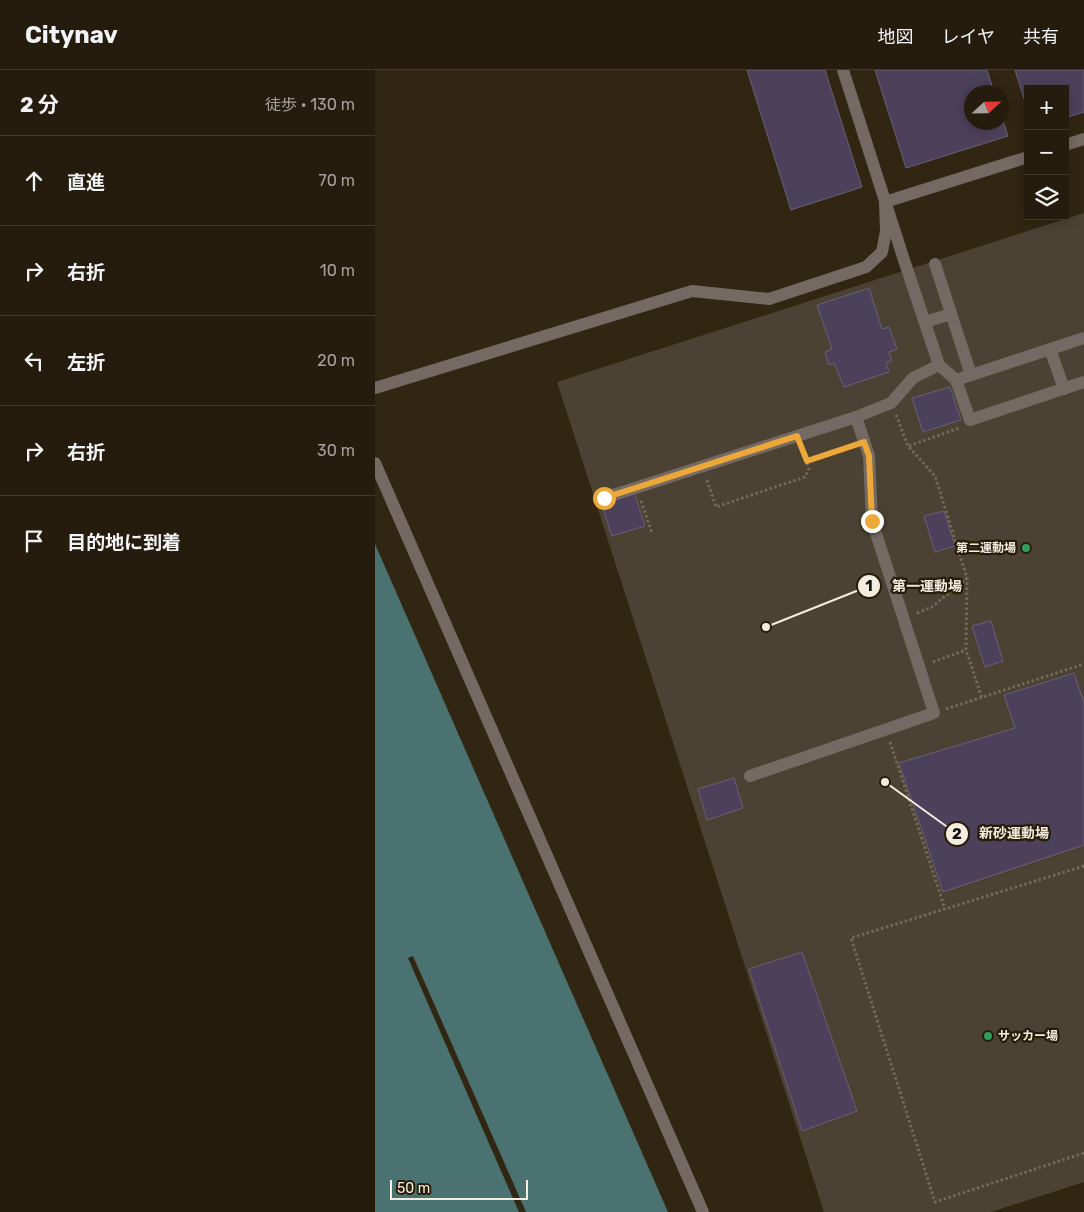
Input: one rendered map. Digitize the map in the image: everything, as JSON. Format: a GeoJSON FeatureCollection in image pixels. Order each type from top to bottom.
{"type":"FeatureCollection","features":[{"type":"Feature","properties":{"kind":"lane"},"geometry":{"type":"LineString","coordinates":[[843,70],[939,365],[956,380],[970,420],[1084,382]]}},
{"type":"Feature","properties":{"kind":"lane"},"geometry":{"type":"LineString","coordinates":[[1069,144],[1084,139]]}},
{"type":"Feature","properties":{"kind":"lane"},"geometry":{"type":"LineString","coordinates":[[375,388],[692,291],[769,299],[866,267],[882,252],[886,231],[885,202],[1024,158]]}},
{"type":"Feature","properties":{"kind":"lane"},"geometry":{"type":"LineString","coordinates":[[935,264],[971,375]]}},
{"type":"Feature","properties":{"kind":"lane"},"geometry":{"type":"LineString","coordinates":[[925,322],[951,314]]}},
{"type":"Feature","properties":{"kind":"lane"},"geometry":{"type":"LineString","coordinates":[[956,380],[1084,338]]}},
{"type":"Feature","properties":{"kind":"lane"},"geometry":{"type":"LineString","coordinates":[[1050,349],[1064,389]]}},
{"type":"Feature","properties":{"kind":"lane"},"geometry":{"type":"LineString","coordinates":[[604,498],[856,417],[891,403],[913,378],[939,365]]}},
{"type":"Feature","properties":{"kind":"lane"},"geometry":{"type":"LineString","coordinates":[[750,776],[934,713],[872,521],[869,456],[856,417]]}},
{"type":"Feature","properties":{"kind":"lane"},"geometry":{"type":"LineString","coordinates":[[375,463],[703,1212]]}},
{"type":"Feature","properties":{"kind":"path"},"geometry":{"type":"LineString","coordinates":[[891,403],[908,446],[935,476],[967,578],[966,650],[982,698]]}},
{"type":"Feature","properties":{"kind":"path"},"geometry":{"type":"LineString","coordinates":[[908,446],[961,427],[970,420]]}},
{"type":"Feature","properties":{"kind":"path"},"geometry":{"type":"LineString","coordinates":[[703,467],[715,507],[805,477],[809,468],[797,436]]}},
{"type":"Feature","properties":{"kind":"path"},"geometry":{"type":"LineString","coordinates":[[807,461],[864,442]]}},
{"type":"Feature","properties":{"kind":"path"},"geometry":{"type":"LineString","coordinates":[[637,488],[652,533]]}},
{"type":"Feature","properties":{"kind":"path"},"geometry":{"type":"LineString","coordinates":[[903,618],[932,607],[967,578]]}},
{"type":"Feature","properties":{"kind":"path"},"geometry":{"type":"LineString","coordinates":[[919,667],[966,650]]}},
{"type":"Feature","properties":{"kind":"path"},"geometry":{"type":"LineString","coordinates":[[934,713],[1084,664]]}},
{"type":"Feature","properties":{"kind":"path"},"geometry":{"type":"LineString","coordinates":[[886,730],[945,909]]}},
{"type":"Feature","properties":{"kind":"path"},"geometry":{"type":"LineString","coordinates":[[1084,866],[851,938],[935,1202],[1084,1153]]}},
{"type":"Feature","properties":{"kind":"shaded area"},"geometry":{"type":"Polygon","coordinates":[[[1084,213],[1084,1182],[991,1212],[824,1212],[557,382],[1062,220],[1069,220],[1069,218],[1084,213]]]}},
{"type":"Feature","properties":{"kind":"water"},"geometry":{"type":"Polygon","coordinates":[[[375,544],[668,1212],[375,1212],[375,544]]]}},
{"type":"Feature","properties":{"kind":"pier"},"geometry":{"type":"Polygon","coordinates":[[[413,956],[526,1212],[519,1212],[408,958],[413,956]]]}},
{"type":"Feature","properties":{"kind":"building"},"geometry":{"type":"Polygon","coordinates":[[[747,70],[825,70],[862,187],[791,210],[747,70]]]}},
{"type":"Feature","properties":{"kind":"building"},"geometry":{"type":"Polygon","coordinates":[[[875,70],[987,70],[992,85],[964,85],[964,130],[1006,130],[1008,136],[906,168],[875,70]]]}},
{"type":"Feature","properties":{"kind":"building"},"geometry":{"type":"Polygon","coordinates":[[[1015,70],[1084,70],[1084,112],[1069,117],[1069,85],[1024,85],[1024,98],[1015,70]]]}},
{"type":"Feature","properties":{"kind":"building"},"geometry":{"type":"Polygon","coordinates":[[[869,288],[882,329],[889,327],[897,349],[889,352],[892,361],[886,363],[889,372],[844,387],[834,363],[829,365],[825,352],[832,349],[817,305],[869,288]]]}},
{"type":"Feature","properties":{"kind":"building"},"geometry":{"type":"Polygon","coordinates":[[[950,387],[961,420],[923,432],[912,398],[950,387]]]}},
{"type":"Feature","properties":{"kind":"building"},"geometry":{"type":"Polygon","coordinates":[[[634,492],[645,526],[612,536],[601,503],[634,492]]]}},
{"type":"Feature","properties":{"kind":"building"},"geometry":{"type":"Polygon","coordinates":[[[944,511],[955,546],[935,552],[924,516],[944,511]]]}},
{"type":"Feature","properties":{"kind":"building"},"geometry":{"type":"Polygon","coordinates":[[[991,621],[1003,661],[985,667],[972,626],[991,621]]]}},
{"type":"Feature","properties":{"kind":"building"},"geometry":{"type":"Polygon","coordinates":[[[1074,673],[1084,703],[1084,845],[943,892],[899,763],[1015,728],[1004,695],[1074,673]]]}},
{"type":"Feature","properties":{"kind":"building"},"geometry":{"type":"Polygon","coordinates":[[[734,778],[743,808],[707,820],[698,789],[734,778]]]}},
{"type":"Feature","properties":{"kind":"building"},"geometry":{"type":"Polygon","coordinates":[[[802,952],[857,1111],[802,1131],[749,969],[802,952]]]}},
{"type":"Feature","properties":{"kind":"place","name":"第二運動場"},"geometry":{"type":"Point","coordinates":[1026,548]}},
{"type":"Feature","properties":{"kind":"place","name":"第一運動場"},"geometry":{"type":"Point","coordinates":[766,627]}},
{"type":"Feature","properties":{"kind":"place","name":"新砂運動場"},"geometry":{"type":"Point","coordinates":[885,782]}},
{"type":"Feature","properties":{"kind":"place","name":"サッカー場"},"geometry":{"type":"Point","coordinates":[988,1036]}},
{"type":"Feature","properties":{"kind":"route"},"geometry":{"type":"LineString","coordinates":[[604,498],[797,436],[807,461],[864,442],[869,456],[872,521]]}}]}
